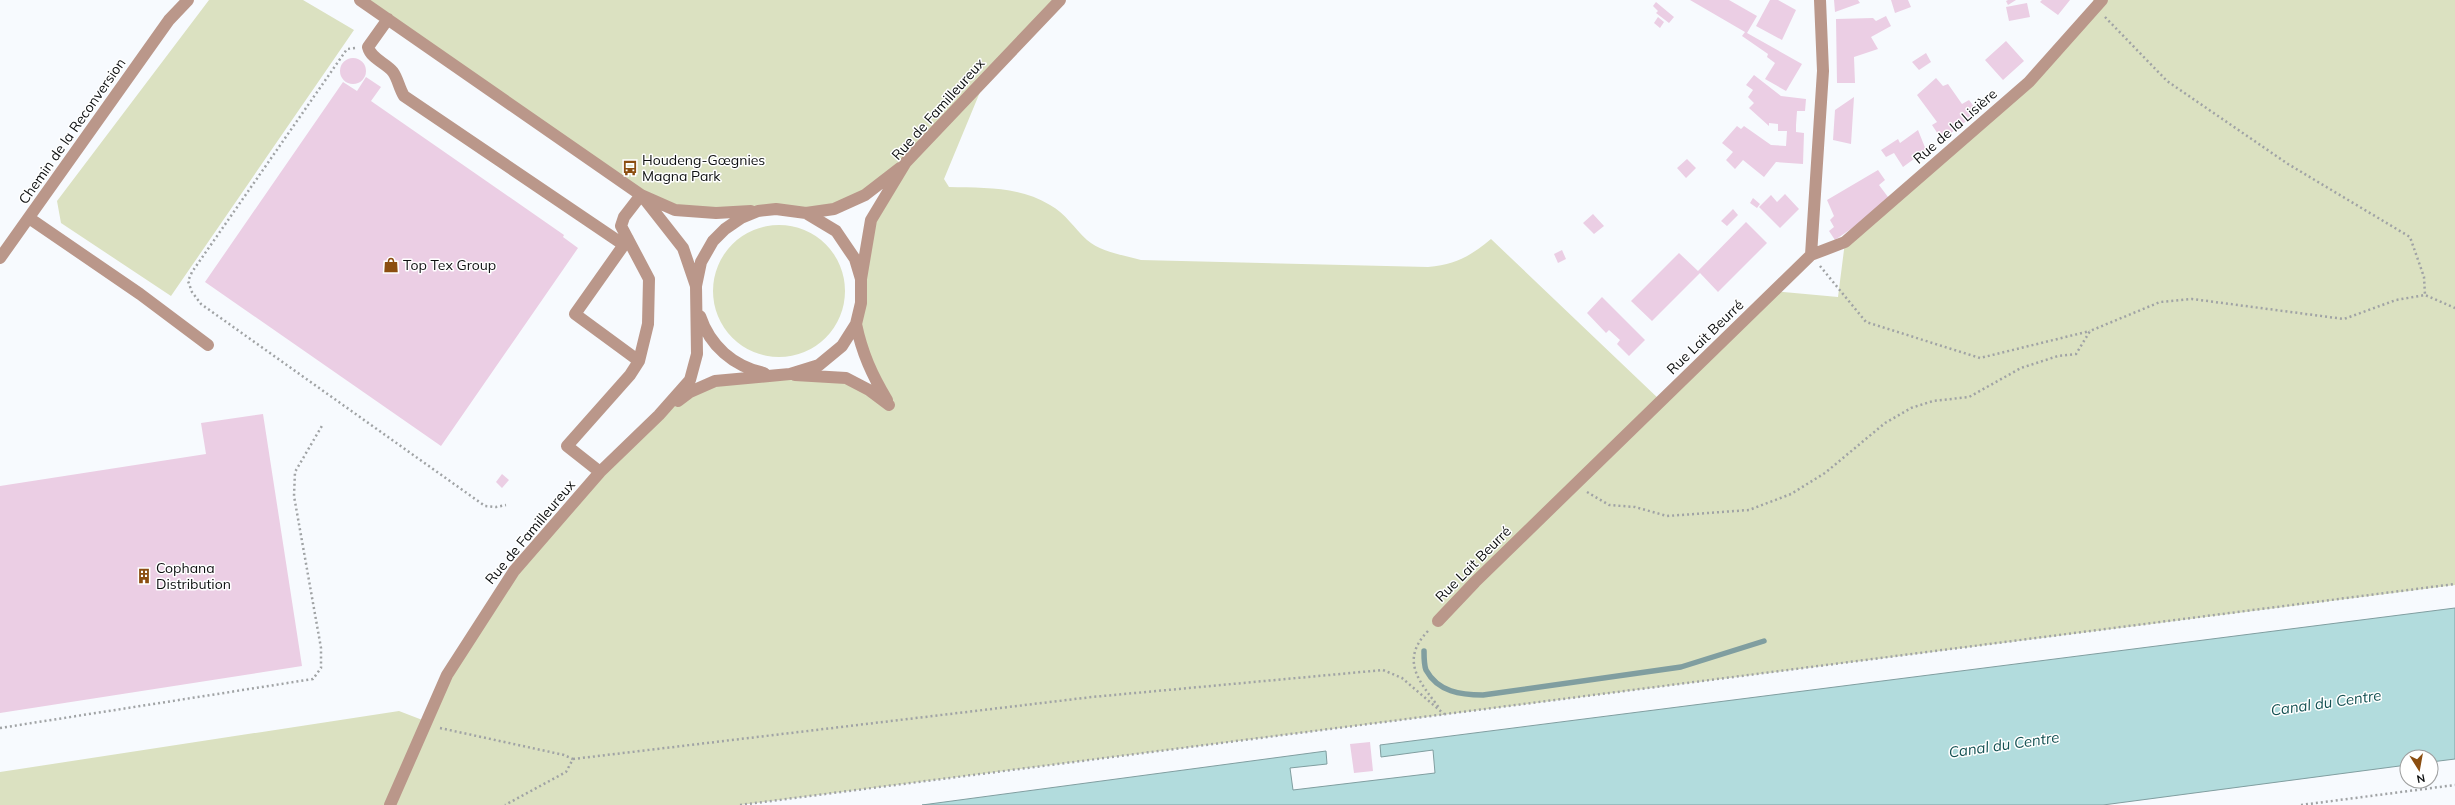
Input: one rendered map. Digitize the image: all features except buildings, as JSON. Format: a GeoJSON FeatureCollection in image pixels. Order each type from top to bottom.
{"type":"FeatureCollection","features":[{"type":"Feature","properties":{"kind":"street"},"geometry":{"type":"LineString","coordinates":[[169,20],[178,0]]}},
{"type":"Feature","properties":{"kind":"street"},"geometry":{"type":"LineString","coordinates":[[169,20],[188,0]]}},
{"type":"Feature","properties":{"kind":"street"},"geometry":{"type":"LineString","coordinates":[[360,0],[640,195],[675,210],[716,213],[758,211]]}},
{"type":"Feature","properties":{"kind":"street","name":"Rue de Familleureux"},"geometry":{"type":"LineString","coordinates":[[659,415],[690,392],[715,381],[771,374],[790,374],[819,365],[842,346],[856,324],[862,303],[861,279],[871,220],[906,162],[1060,0]]}},
{"type":"Feature","properties":{"kind":"street"},"geometry":{"type":"LineString","coordinates":[[1811,255],[1823,71],[1820,0]]}},
{"type":"Feature","properties":{"kind":"street","name":"Rue de la Lisière"},"geometry":{"type":"LineString","coordinates":[[1811,255],[1845,242],[2029,82],[2099,4]]}},
{"type":"Feature","properties":{"kind":"street"},"geometry":{"type":"LineString","coordinates":[[388,19],[368,47],[370,53],[394,73],[398,86],[404,96],[626,242]]}},
{"type":"Feature","properties":{"kind":"street","name":"Chemin de la Reconversion"},"geometry":{"type":"LineString","coordinates":[[0,258],[169,20]]}},
{"type":"Feature","properties":{"kind":"street"},"geometry":{"type":"LineString","coordinates":[[806,213],[834,209],[865,195],[906,162]]}},
{"type":"Feature","properties":{"kind":"street"},"geometry":{"type":"LineString","coordinates":[[600,472],[567,446],[630,375],[638,361],[648,324],[649,280],[626,242],[621,226],[624,217],[640,195]]}},
{"type":"Feature","properties":{"kind":"street"},"geometry":{"type":"LineString","coordinates":[[640,195],[683,248],[696,286]]}},
{"type":"Feature","properties":{"kind":"street","name":"Rue de Familleureux"},"geometry":{"type":"LineString","coordinates":[[390,805],[447,674],[514,571],[600,472],[659,415],[690,380],[698,354],[696,286],[701,262],[713,241],[730,225],[758,211],[776,209],[806,213],[836,231],[855,259],[861,279]]}},
{"type":"Feature","properties":{"kind":"street"},"geometry":{"type":"LineString","coordinates":[[28,218],[140,294],[208,345]]}},
{"type":"Feature","properties":{"kind":"street"},"geometry":{"type":"LineString","coordinates":[[626,242],[575,314],[638,361]]}},
{"type":"Feature","properties":{"kind":"street","name":"Rue Lait Beurré"},"geometry":{"type":"LineString","coordinates":[[1438,621],[1574,485],[1811,255]]}},
{"type":"Feature","properties":{"kind":"street","name":"Rue de Familleureux"},"geometry":{"type":"LineString","coordinates":[[697,307],[705,329],[718,348],[734,361],[751,370],[771,374]]}},
{"type":"Feature","properties":{"kind":"street"},"geometry":{"type":"LineString","coordinates":[[790,374],[846,378],[869,390],[889,405],[869,370],[861,350],[856,324]]}},
{"type":"Feature","properties":{"kind":"path"},"geometry":{"type":"LineString","coordinates":[[2099,4],[2167,81],[2288,164],[2410,237],[2424,277],[2425,294]]}},
{"type":"Feature","properties":{"kind":"path"},"geometry":{"type":"LineString","coordinates":[[368,47],[346,49],[197,265],[188,281],[192,292],[201,304],[485,506],[496,507],[506,505]]}},
{"type":"Feature","properties":{"kind":"path"},"geometry":{"type":"LineString","coordinates":[[1811,255],[1866,322],[1980,358],[2090,331],[2160,302],[2192,299],[2344,319],[2396,300],[2425,294],[2455,308]]}},
{"type":"Feature","properties":{"kind":"path"},"geometry":{"type":"LineString","coordinates":[[1574,485],[1609,505],[1635,507],[1667,516],[1749,510],[1791,494],[1825,472],[1885,423],[1911,408],[1933,402],[1969,397],[2020,368],[2058,356],[2076,354],[2090,331]]}},
{"type":"Feature","properties":{"kind":"path"},"geometry":{"type":"LineString","coordinates":[[0,728],[314,679],[321,668],[321,648],[294,496],[295,472],[323,424]]}},
{"type":"Feature","properties":{"kind":"path"},"geometry":{"type":"LineString","coordinates":[[740,805],[2455,584]]}},
{"type":"Feature","properties":{"kind":"path"},"geometry":{"type":"LineString","coordinates":[[1438,621],[1418,642],[1413,656],[1416,671],[1422,684],[1445,715]]}},
{"type":"Feature","properties":{"kind":"path"},"geometry":{"type":"LineString","coordinates":[[426,722],[438,727],[564,755],[573,759],[1092,697],[1383,670],[1402,678],[1445,715]]}},
{"type":"Feature","properties":{"kind":"path"},"geometry":{"type":"LineString","coordinates":[[505,805],[566,772],[573,759]]}},
{"type":"Feature","properties":{"kind":"path"},"geometry":{"type":"LineString","coordinates":[[2301,805],[2455,785]]}},
{"type":"Feature","properties":{"kind":"green space"},"geometry":{"type":"Polygon","coordinates":[[[209,0],[303,0],[354,30],[171,296],[61,223],[57,201],[209,0]]]}},
{"type":"Feature","properties":{"kind":"green space"},"geometry":{"type":"Polygon","coordinates":[[[360,0],[1060,0],[985,80],[944,179],[949,187],[1001,189],[1026,194],[1056,209],[1070,221],[1087,240],[1093,244],[1112,253],[1141,260],[1428,267],[1447,264],[1462,259],[1476,251],[1491,239],[1661,401],[1774,291],[1838,297],[1845,242],[2029,82],[2096,8],[2093,0],[2455,0],[2455,585],[740,805],[0,805],[0,772],[399,711],[425,721],[514,571],[659,415],[715,381],[846,378],[888,404],[856,324],[871,220],[905,164],[834,209],[675,210],[640,195],[360,0]]]}},
{"type":"Feature","properties":{"kind":"green space"},"geometry":{"type":"Polygon","coordinates":[[[785,225],[804,230],[816,236],[826,244],[834,254],[840,266],[844,278],[844,304],[840,316],[834,328],[826,338],[816,346],[804,352],[792,356],[773,357],[754,352],[742,346],[732,338],[724,328],[718,316],[714,304],[713,285],[718,266],[724,254],[732,244],[742,236],[754,230],[766,226],[785,225]]]}},
{"type":"Feature","properties":{"kind":"water","name":"Canal du Centre"},"geometry":{"type":"Polygon","coordinates":[[[2455,608],[2455,759],[2439,761],[2439,749],[2399,749],[2399,766],[2103,805],[922,805],[1326,751],[1327,764],[1290,768],[1293,790],[1435,773],[1433,750],[1381,757],[1380,745],[2455,608]]]}},
{"type":"Feature","properties":{"kind":"waterway"},"geometry":{"type":"LineString","coordinates":[[1424,651],[1424,663],[1426,670],[1437,683],[1444,688],[1458,693],[1483,695],[1681,667],[1764,641]]}},
{"type":"Feature","properties":{"kind":"place","name":"Houdeng-Gœgnies Magna Park"},"geometry":{"type":"Point","coordinates":[630,168]}},
{"type":"Feature","properties":{"kind":"place","name":"Top Tex Group"},"geometry":{"type":"Point","coordinates":[391,265]}},
{"type":"Feature","properties":{"kind":"place","name":"Cophana Distribution"},"geometry":{"type":"Point","coordinates":[144,576]}}]}
